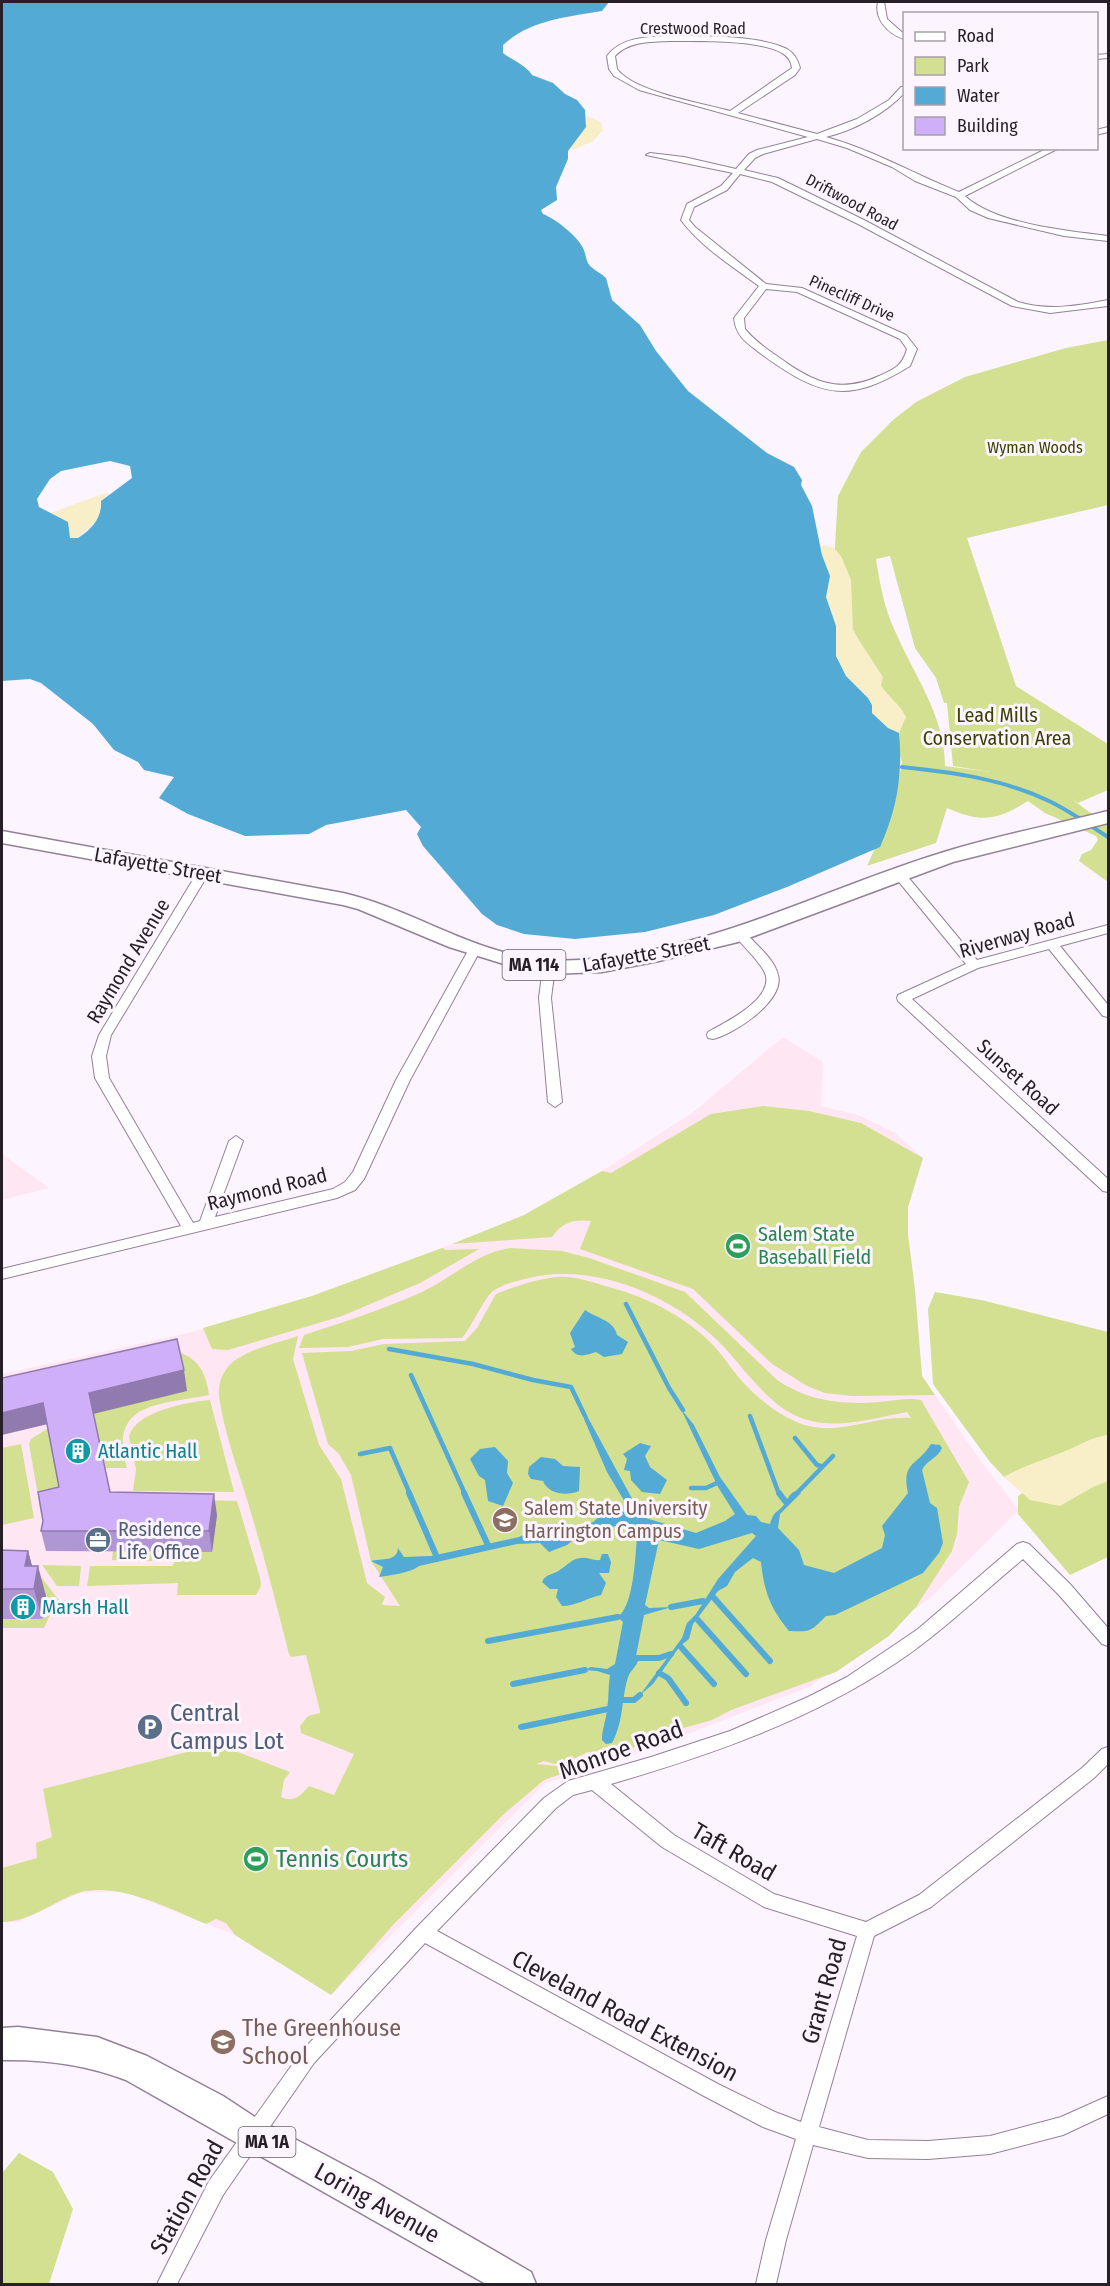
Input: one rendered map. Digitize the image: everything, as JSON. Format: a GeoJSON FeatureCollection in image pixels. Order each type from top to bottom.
{"type":"FeatureCollection","features":[{"type":"Feature","properties":{"kind":"highway","name":"Loring Avenue"},"geometry":{"type":"LineString","coordinates":[[2,2044],[18,2043],[71,2049],[117,2059],[174,2088],[252,2134],[362,2193],[519,2284]]}},
{"type":"Feature","properties":{"kind":"main road","name":"Lafayette Street"},"geometry":{"type":"LineString","coordinates":[[2,837],[364,904],[475,949],[507,959],[549,967],[571,967],[621,962],[698,946],[740,934],[947,857],[1107,817]]}},
{"type":"Feature","properties":{"kind":"street"},"geometry":{"type":"LineString","coordinates":[[881,2],[880,12],[885,22],[903,36]]}},
{"type":"Feature","properties":{"kind":"street","name":"Crestwood Road"},"geometry":{"type":"LineString","coordinates":[[732,113],[792,73],[796,68],[793,58],[783,50],[764,45],[665,39],[631,43],[618,49],[611,56],[613,70],[638,87],[868,153],[918,179],[958,195],[973,207],[999,218],[1064,233],[1108,239]]}},
{"type":"Feature","properties":{"kind":"street","name":"Pinecliff Drive"},"geometry":{"type":"LineString","coordinates":[[765,285],[739,318],[740,330],[799,378],[824,387],[848,389],[861,387],[886,378],[910,360],[912,349],[892,331],[799,290],[765,285],[716,250],[685,220],[690,206],[724,188],[752,156],[767,149],[818,137],[874,113],[898,97],[903,90]]}},
{"type":"Feature","properties":{"kind":"street"},"geometry":{"type":"LineString","coordinates":[[958,195],[1051,150]]}},
{"type":"Feature","properties":{"kind":"street","name":"Driftwood Road"},"geometry":{"type":"LineString","coordinates":[[650,155],[684,159],[775,180],[1029,309],[1059,311],[1108,303]]}},
{"type":"Feature","properties":{"kind":"street","name":"Raymond Avenue"},"geometry":{"type":"LineString","coordinates":[[189,1228],[102,1078],[99,1056],[105,1035],[203,873]]}},
{"type":"Feature","properties":{"kind":"street"},"geometry":{"type":"LineString","coordinates":[[899,874],[974,965]]}},
{"type":"Feature","properties":{"kind":"street","name":"Riverway Road"},"geometry":{"type":"LineString","coordinates":[[904,998],[974,965],[1108,928]]}},
{"type":"Feature","properties":{"kind":"street"},"geometry":{"type":"LineString","coordinates":[[713,1035],[753,1010],[768,996],[774,984],[772,974],[740,934]]}},
{"type":"Feature","properties":{"kind":"street"},"geometry":{"type":"LineString","coordinates":[[1052,944],[1108,1013]]}},
{"type":"Feature","properties":{"kind":"street","name":"Raymond Road"},"geometry":{"type":"LineString","coordinates":[[2,1274],[337,1193],[350,1186],[359,1175],[403,1080],[475,949]]}},
{"type":"Feature","properties":{"kind":"street"},"geometry":{"type":"LineString","coordinates":[[549,967],[545,998],[555,1102]]}},
{"type":"Feature","properties":{"kind":"street","name":"Sunset Road"},"geometry":{"type":"LineString","coordinates":[[904,998],[933,1028],[1058,1139],[1108,1187]]}},
{"type":"Feature","properties":{"kind":"street"},"geometry":{"type":"LineString","coordinates":[[206,1224],[236,1141]]}},
{"type":"Feature","properties":{"kind":"street","name":"Monroe Road"},"geometry":{"type":"LineString","coordinates":[[252,2134],[308,2057],[423,1933],[550,1803],[568,1789],[595,1782],[744,1731],[843,1687],[889,1660],[923,1634],[1023,1549],[1064,1589],[1108,1639]]}},
{"type":"Feature","properties":{"kind":"street","name":"Grant Road"},"geometry":{"type":"LineString","coordinates":[[766,2284],[776,2240],[867,1930],[925,1901],[1088,1773],[1108,1754]]}},
{"type":"Feature","properties":{"kind":"street","name":"Taft Road"},"geometry":{"type":"LineString","coordinates":[[595,1782],[668,1841],[770,1901],[867,1930]]}},
{"type":"Feature","properties":{"kind":"street","name":"Cleveland Road Extension"},"geometry":{"type":"LineString","coordinates":[[423,1933],[711,2090],[770,2120],[807,2134],[868,2149],[928,2150],[990,2145],[1063,2126],[1108,2105]]}},
{"type":"Feature","properties":{"kind":"street","name":"Station Road"},"geometry":{"type":"LineString","coordinates":[[167,2284],[216,2188],[252,2134]]}},
{"type":"Feature","properties":{"kind":"shaded area","name":"Salem State University Harrington Campus"},"geometry":{"type":"Polygon","coordinates":[[[783,1037],[823,1062],[821,1106],[858,1115],[895,1133],[923,1158],[908,1207],[908,1235],[922,1376],[982,1463],[1019,1510],[931,1597],[811,1686],[621,1760],[545,1783],[331,1995],[235,1935],[123,1891],[80,1893],[18,1922],[2,1922],[2,1374],[192,1332],[312,1296],[524,1215],[602,1171],[692,1113],[783,1037]]]}},
{"type":"Feature","properties":{"kind":"shaded area"},"geometry":{"type":"Polygon","coordinates":[[[2,1154],[49,1188],[2,1200],[2,1154]]]}},
{"type":"Feature","properties":{"kind":"green space"},"geometry":{"type":"Polygon","coordinates":[[[1108,340],[1108,505],[967,538],[1016,686],[1108,744],[1108,790],[1078,803],[1069,797],[1108,826],[1108,882],[1079,861],[1082,854],[1091,850],[1098,840],[1096,836],[1045,813],[1028,801],[1007,813],[989,818],[970,816],[947,808],[936,843],[867,866],[894,805],[902,762],[876,673],[841,607],[833,578],[838,496],[861,452],[893,420],[916,402],[965,377],[1066,348],[1108,340]],[[890,556],[876,559],[888,614],[927,696],[940,730],[945,766],[991,772],[953,766],[947,703],[944,703],[936,678],[915,648],[890,556]]]}},
{"type":"Feature","properties":{"kind":"green space","name":"Salem State Baseball Field"},"geometry":{"type":"Polygon","coordinates":[[[763,1106],[809,1111],[861,1123],[923,1158],[908,1207],[908,1235],[922,1376],[935,1395],[852,1396],[825,1393],[807,1386],[772,1364],[693,1289],[580,1249],[591,1221],[564,1225],[552,1237],[452,1244],[524,1215],[602,1171],[611,1173],[711,1114],[763,1106]]]}},
{"type":"Feature","properties":{"kind":"green space"},"geometry":{"type":"Polygon","coordinates":[[[442,1248],[446,1250],[479,1249],[420,1283],[342,1316],[228,1350],[212,1349],[203,1328],[312,1296],[442,1248]]]}},
{"type":"Feature","properties":{"kind":"green space","name":"Salem State University Harrington Campus"},"geometry":{"type":"Polygon","coordinates":[[[510,1248],[562,1251],[589,1258],[685,1292],[776,1379],[812,1397],[852,1403],[921,1400],[969,1482],[959,1507],[957,1534],[952,1551],[916,1607],[889,1636],[836,1672],[731,1710],[712,1720],[655,1736],[635,1747],[624,1750],[588,1752],[567,1762],[555,1764],[544,1761],[536,1764],[578,1768],[544,1780],[505,1813],[393,1925],[331,1995],[235,1935],[226,1923],[216,1919],[206,1924],[160,1904],[126,1894],[93,1890],[78,1893],[22,1919],[2,1922],[2,1868],[37,1858],[36,1843],[52,1837],[43,1789],[226,1742],[235,1746],[238,1752],[290,1772],[284,1780],[281,1797],[296,1798],[309,1786],[334,1795],[354,1754],[301,1733],[300,1726],[308,1716],[320,1713],[320,1711],[306,1655],[291,1657],[289,1654],[247,1498],[229,1441],[219,1397],[223,1374],[238,1358],[298,1336],[293,1359],[319,1445],[341,1479],[367,1583],[385,1597],[382,1605],[400,1606],[371,1561],[351,1475],[339,1454],[328,1444],[302,1353],[351,1351],[384,1344],[465,1341],[477,1328],[496,1294],[534,1281],[569,1277],[633,1294],[688,1323],[712,1344],[741,1380],[760,1399],[799,1423],[827,1428],[911,1418],[907,1412],[842,1423],[804,1419],[778,1405],[717,1340],[675,1308],[626,1285],[573,1274],[547,1275],[517,1281],[498,1288],[492,1292],[481,1307],[462,1338],[383,1339],[348,1347],[299,1348],[304,1335],[408,1298],[486,1255],[510,1248]]]}},
{"type":"Feature","properties":{"kind":"green space"},"geometry":{"type":"Polygon","coordinates":[[[935,1292],[981,1300],[1108,1332],[1108,1435],[1087,1441],[1004,1477],[990,1462],[933,1384],[928,1309],[935,1292]]]}},
{"type":"Feature","properties":{"kind":"green space"},"geometry":{"type":"Polygon","coordinates":[[[176,1351],[190,1358],[200,1367],[206,1379],[209,1395],[156,1405],[142,1410],[131,1419],[125,1430],[123,1446],[127,1468],[106,1468],[94,1418],[2,1385],[176,1351]]]}},
{"type":"Feature","properties":{"kind":"green space"},"geometry":{"type":"Polygon","coordinates":[[[210,1400],[234,1492],[133,1491],[136,1469],[129,1436],[134,1427],[152,1414],[164,1409],[210,1400]]]}},
{"type":"Feature","properties":{"kind":"green space"},"geometry":{"type":"Polygon","coordinates":[[[58,1422],[64,1507],[41,1512],[29,1444],[31,1439],[58,1422]]]}},
{"type":"Feature","properties":{"kind":"green space"},"geometry":{"type":"Polygon","coordinates":[[[1108,1443],[1108,1557],[1070,1575],[1018,1514],[1018,1496],[1100,1445],[1108,1443]]]}},
{"type":"Feature","properties":{"kind":"green space"},"geometry":{"type":"Polygon","coordinates":[[[21,1444],[34,1518],[2,1525],[2,1448],[21,1444]]]}},
{"type":"Feature","properties":{"kind":"green space"},"geometry":{"type":"Polygon","coordinates":[[[132,1498],[237,1501],[260,1578],[261,1586],[256,1595],[177,1595],[178,1583],[87,1586],[90,1566],[173,1566],[174,1562],[167,1561],[175,1556],[192,1552],[132,1498]]]}},
{"type":"Feature","properties":{"kind":"green space"},"geometry":{"type":"Polygon","coordinates":[[[113,1551],[154,1552],[152,1561],[112,1560],[113,1551]]]}},
{"type":"Feature","properties":{"kind":"green space"},"geometry":{"type":"Polygon","coordinates":[[[42,1565],[81,1566],[79,1586],[57,1586],[42,1565]]]}},
{"type":"Feature","properties":{"kind":"green space"},"geometry":{"type":"Polygon","coordinates":[[[42,1578],[61,1603],[49,1617],[44,1628],[2,1628],[2,1619],[42,1619],[39,1590],[42,1578]]]}},
{"type":"Feature","properties":{"kind":"green space"},"geometry":{"type":"Polygon","coordinates":[[[19,2153],[53,2172],[73,2209],[49,2284],[2,2284],[2,2173],[19,2153]]]}},
{"type":"Feature","properties":{"kind":"sand"},"geometry":{"type":"Polygon","coordinates":[[[587,116],[601,122],[603,130],[593,141],[573,150],[571,147],[586,127],[587,116]]]}},
{"type":"Feature","properties":{"kind":"sand"},"geometry":{"type":"Polygon","coordinates":[[[110,493],[101,501],[99,518],[78,538],[70,538],[51,513],[102,494],[110,493]]]}},
{"type":"Feature","properties":{"kind":"sand"},"geometry":{"type":"Polygon","coordinates":[[[821,545],[833,547],[841,556],[851,580],[853,631],[883,677],[881,685],[906,717],[899,733],[888,728],[872,713],[872,705],[868,698],[846,676],[836,656],[836,626],[826,597],[830,576],[822,555],[821,545]]]}},
{"type":"Feature","properties":{"kind":"sand"},"geometry":{"type":"Polygon","coordinates":[[[1108,1435],[1108,1481],[1060,1506],[1030,1500],[1004,1477],[1087,1441],[1108,1435]]]}},
{"type":"Feature","properties":{"kind":"water"},"geometry":{"type":"Polygon","coordinates":[[[2,2],[609,2],[602,11],[537,25],[503,45],[503,53],[523,65],[532,75],[553,83],[565,94],[577,100],[585,110],[586,127],[568,151],[568,159],[556,187],[557,200],[541,210],[543,214],[566,228],[576,238],[592,268],[606,278],[612,300],[640,325],[656,351],[688,391],[767,453],[794,467],[802,480],[801,485],[812,506],[822,555],[830,576],[826,597],[836,626],[836,656],[846,676],[868,698],[872,705],[872,713],[888,728],[899,733],[900,763],[895,805],[880,847],[714,915],[645,932],[575,939],[524,934],[497,925],[482,914],[423,846],[417,834],[421,827],[406,810],[326,825],[309,834],[245,836],[188,814],[159,798],[174,777],[144,770],[138,762],[114,750],[93,724],[41,683],[30,679],[2,681],[2,2]],[[110,461],[61,471],[50,479],[37,499],[39,507],[68,522],[70,538],[78,538],[95,522],[100,513],[101,501],[132,478],[130,466],[110,461]]]}},
{"type":"Feature","properties":{"kind":"water"},"geometry":{"type":"Polygon","coordinates":[[[585,1310],[608,1323],[617,1335],[628,1342],[622,1354],[604,1357],[596,1352],[579,1355],[571,1349],[575,1347],[570,1333],[585,1310]]]}},
{"type":"Feature","properties":{"kind":"water"},"geometry":{"type":"Polygon","coordinates":[[[681,1409],[694,1425],[720,1477],[747,1515],[756,1516],[761,1522],[770,1524],[775,1513],[791,1494],[795,1491],[801,1493],[780,1514],[778,1528],[799,1550],[804,1565],[834,1573],[882,1548],[885,1535],[882,1526],[908,1493],[906,1483],[909,1469],[931,1444],[940,1445],[942,1448],[940,1451],[922,1470],[930,1503],[937,1508],[943,1543],[939,1553],[923,1573],[835,1615],[826,1616],[814,1628],[807,1631],[789,1631],[777,1615],[766,1591],[761,1562],[753,1558],[735,1572],[727,1586],[718,1591],[693,1624],[689,1639],[680,1646],[653,1684],[640,1695],[682,1638],[687,1623],[696,1614],[718,1579],[756,1536],[752,1533],[699,1549],[659,1540],[645,1605],[649,1608],[672,1607],[644,1615],[636,1656],[638,1661],[628,1677],[616,1735],[612,1743],[606,1744],[602,1736],[608,1706],[610,1675],[585,1670],[591,1667],[607,1669],[615,1664],[623,1622],[618,1617],[631,1592],[637,1537],[626,1524],[582,1533],[567,1545],[549,1552],[540,1543],[517,1544],[379,1577],[383,1567],[371,1561],[395,1556],[398,1548],[404,1557],[431,1556],[519,1537],[532,1531],[562,1534],[593,1522],[599,1517],[627,1511],[625,1502],[607,1472],[584,1419],[586,1414],[642,1517],[696,1533],[725,1521],[735,1514],[718,1487],[681,1409]]]}},
{"type":"Feature","properties":{"kind":"water"},"geometry":{"type":"Polygon","coordinates":[[[640,1443],[651,1446],[645,1456],[650,1467],[667,1480],[660,1494],[642,1492],[631,1480],[630,1471],[624,1470],[627,1459],[623,1454],[640,1443]]]}},
{"type":"Feature","properties":{"kind":"water"},"geometry":{"type":"Polygon","coordinates":[[[495,1447],[508,1461],[507,1473],[513,1483],[503,1506],[488,1501],[485,1480],[479,1476],[470,1459],[480,1449],[495,1447]]]}},
{"type":"Feature","properties":{"kind":"water"},"geometry":{"type":"Polygon","coordinates":[[[541,1457],[555,1459],[563,1466],[580,1467],[579,1491],[569,1494],[554,1492],[543,1481],[531,1479],[528,1474],[529,1467],[541,1457]]]}},
{"type":"Feature","properties":{"kind":"water"},"geometry":{"type":"Polygon","coordinates":[[[602,1554],[608,1554],[611,1562],[609,1573],[599,1573],[606,1583],[601,1595],[562,1606],[556,1597],[558,1589],[550,1589],[542,1582],[546,1577],[575,1560],[584,1558],[600,1560],[602,1554]]]}},
{"type":"Feature","properties":{"kind":"building"},"geometry":{"type":"Polygon","coordinates":[[[177,1339],[184,1370],[89,1393],[110,1492],[214,1494],[209,1531],[41,1531],[43,1521],[38,1492],[59,1487],[43,1403],[2,1413],[2,1378],[177,1339]]]}},
{"type":"Feature","properties":{"kind":"building"},"geometry":{"type":"Polygon","coordinates":[[[2,1550],[28,1551],[25,1566],[38,1566],[34,1589],[2,1589],[2,1550]]]}},
{"type":"Feature","properties":{"kind":"waterway"},"geometry":{"type":"LineString","coordinates":[[902,767],[958,774],[1032,793],[1057,805],[1108,837]]}},
{"type":"Feature","properties":{"kind":"waterway"},"geometry":{"type":"LineString","coordinates":[[626,1304],[669,1388],[683,1410]]}},
{"type":"Feature","properties":{"kind":"waterway"},"geometry":{"type":"LineString","coordinates":[[389,1349],[473,1364],[533,1380],[571,1387],[585,1416]]}},
{"type":"Feature","properties":{"kind":"waterway"},"geometry":{"type":"LineString","coordinates":[[411,1375],[465,1494]]}},
{"type":"Feature","properties":{"kind":"waterway"},"geometry":{"type":"LineString","coordinates":[[750,1416],[779,1494]]}},
{"type":"Feature","properties":{"kind":"waterway"},"geometry":{"type":"LineString","coordinates":[[795,1438],[817,1465],[821,1466]]}},
{"type":"Feature","properties":{"kind":"waterway"},"geometry":{"type":"LineString","coordinates":[[360,1454],[390,1448],[410,1494]]}},
{"type":"Feature","properties":{"kind":"waterway"},"geometry":{"type":"LineString","coordinates":[[798,1492],[833,1456]]}},
{"type":"Feature","properties":{"kind":"waterway"},"geometry":{"type":"LineString","coordinates":[[691,1488],[706,1488],[717,1483]]}},
{"type":"Feature","properties":{"kind":"waterway"},"geometry":{"type":"LineString","coordinates":[[409,1493],[436,1555]]}},
{"type":"Feature","properties":{"kind":"waterway"},"geometry":{"type":"LineString","coordinates":[[464,1493],[487,1543]]}},
{"type":"Feature","properties":{"kind":"waterway"},"geometry":{"type":"LineString","coordinates":[[779,1493],[785,1501]]}},
{"type":"Feature","properties":{"kind":"waterway"},"geometry":{"type":"LineString","coordinates":[[714,1598],[770,1661]]}},
{"type":"Feature","properties":{"kind":"waterway"},"geometry":{"type":"LineString","coordinates":[[671,1607],[703,1601]]}},
{"type":"Feature","properties":{"kind":"waterway"},"geometry":{"type":"LineString","coordinates":[[488,1641],[618,1617]]}},
{"type":"Feature","properties":{"kind":"waterway"},"geometry":{"type":"LineString","coordinates":[[697,1619],[746,1674]]}},
{"type":"Feature","properties":{"kind":"waterway"},"geometry":{"type":"LineString","coordinates":[[680,1646],[714,1684]]}},
{"type":"Feature","properties":{"kind":"waterway"},"geometry":{"type":"LineString","coordinates":[[637,1658],[659,1658],[671,1654]]}},
{"type":"Feature","properties":{"kind":"waterway"},"geometry":{"type":"LineString","coordinates":[[513,1684],[585,1670]]}},
{"type":"Feature","properties":{"kind":"waterway"},"geometry":{"type":"LineString","coordinates":[[659,1673],[668,1678],[686,1703]]}},
{"type":"Feature","properties":{"kind":"waterway"},"geometry":{"type":"LineString","coordinates":[[623,1700],[634,1700],[640,1695]]}},
{"type":"Feature","properties":{"kind":"waterway"},"geometry":{"type":"LineString","coordinates":[[521,1727],[608,1709]]}},
{"type":"Feature","properties":{"kind":"place","name":"Salem State Baseball Field"},"geometry":{"type":"Point","coordinates":[738,1246]}},
{"type":"Feature","properties":{"kind":"place","name":"Atlantic Hall"},"geometry":{"type":"Point","coordinates":[78,1451]}},
{"type":"Feature","properties":{"kind":"place","name":"Salem State University Harrington Campus"},"geometry":{"type":"Point","coordinates":[505,1520]}},
{"type":"Feature","properties":{"kind":"place","name":"Residence Life Office"},"geometry":{"type":"Point","coordinates":[98,1540]}},
{"type":"Feature","properties":{"kind":"place","name":"Marsh Hall"},"geometry":{"type":"Point","coordinates":[23,1607]}},
{"type":"Feature","properties":{"kind":"place","name":"Central Campus Lot"},"geometry":{"type":"Point","coordinates":[150,1727]}},
{"type":"Feature","properties":{"kind":"place","name":"Tennis Courts"},"geometry":{"type":"Point","coordinates":[256,1859]}},
{"type":"Feature","properties":{"kind":"place","name":"The Greenhouse School"},"geometry":{"type":"Point","coordinates":[223,2042]}},
{"type":"Feature","properties":{"kind":"park label","name":"Wyman Woods"},"geometry":{"type":"Point","coordinates":[1035,447]}},
{"type":"Feature","properties":{"kind":"park label","name":"Lead Mills Conservation Area"},"geometry":{"type":"Point","coordinates":[997,726]}}]}
